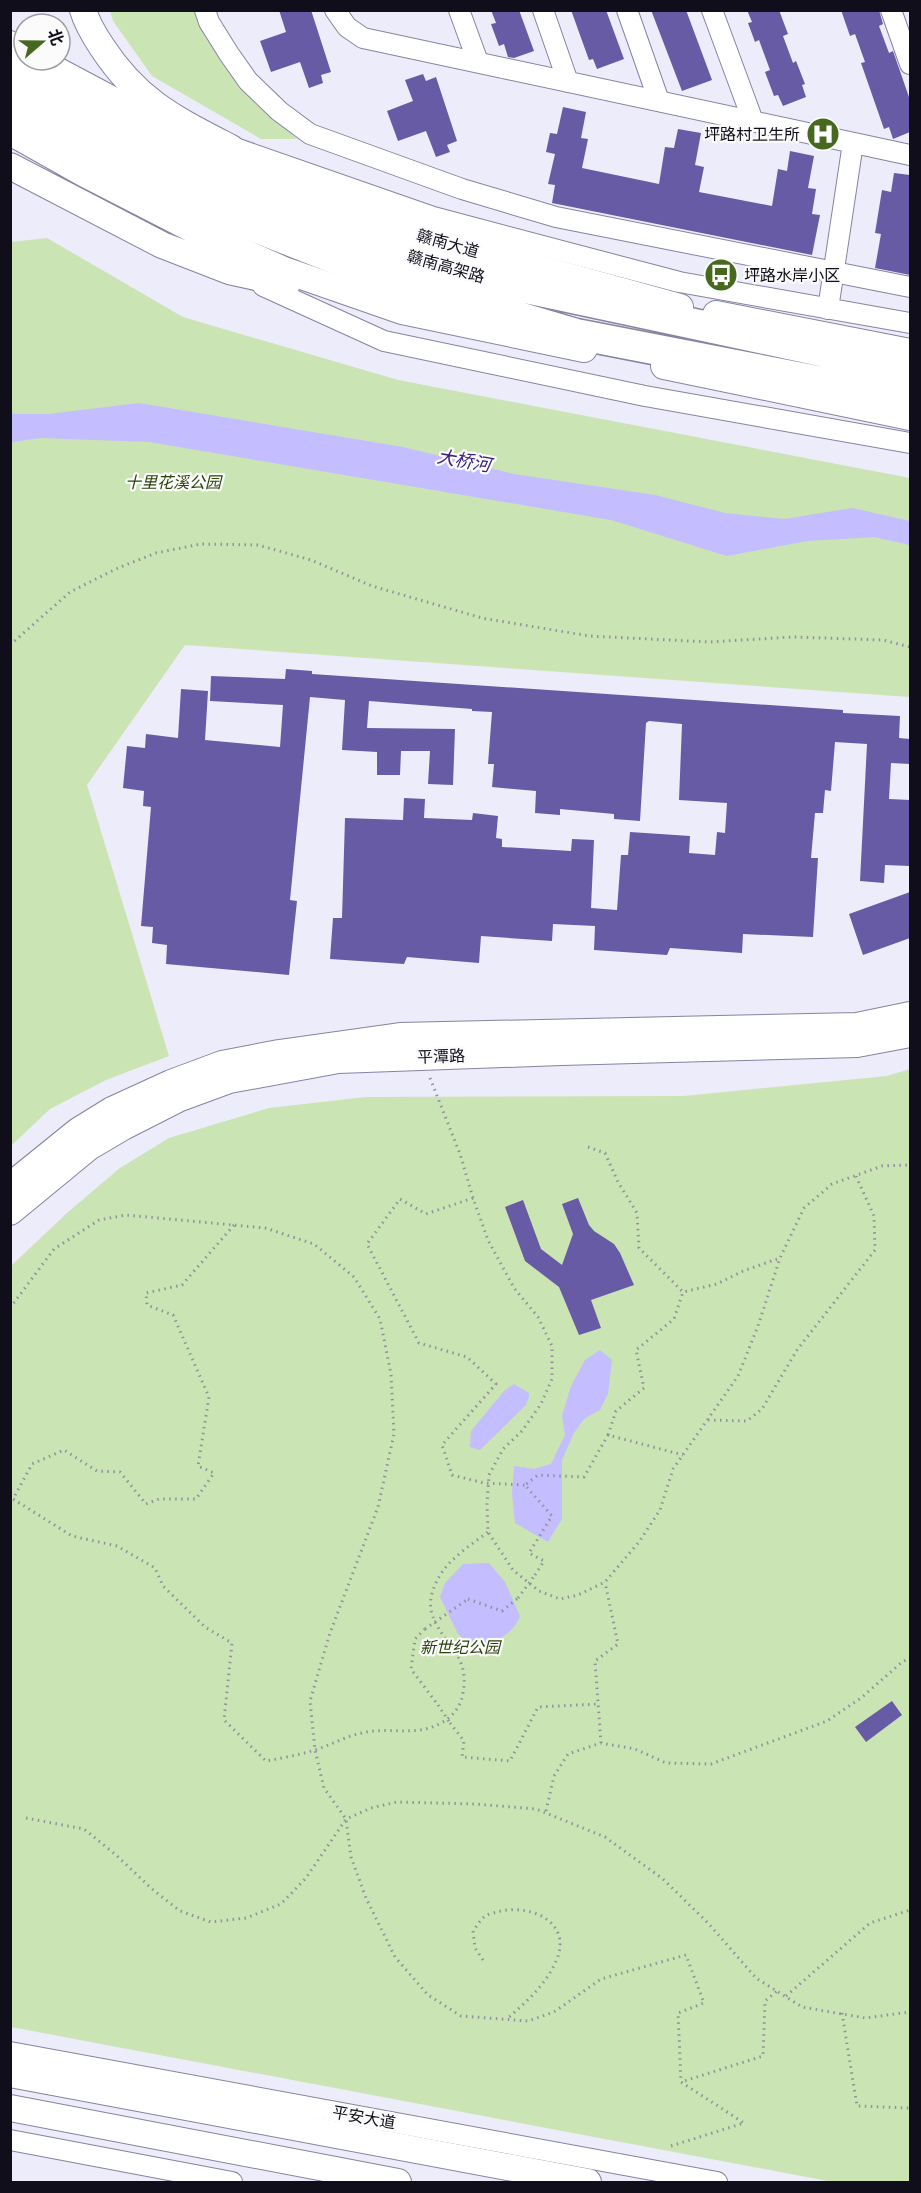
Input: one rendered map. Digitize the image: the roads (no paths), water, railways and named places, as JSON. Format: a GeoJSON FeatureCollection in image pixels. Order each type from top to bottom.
{"type":"FeatureCollection","features":[{"type":"Feature","properties":{"kind":"highway","name":"赣南高架路"},"geometry":{"type":"LineString","coordinates":[[10,76],[81,117],[203,176],[379,246],[526,288],[910,370]]}},
{"type":"Feature","properties":{"kind":"highway","name":"赣南高架路"},"geometry":{"type":"LineString","coordinates":[[10,106],[71,142],[237,220],[377,275],[576,334],[910,399]]}},
{"type":"Feature","properties":{"kind":"main road"},"geometry":{"type":"LineString","coordinates":[[83,10],[86,22],[115,66],[141,95],[178,120],[297,182],[422,236]]}},
{"type":"Feature","properties":{"kind":"main road","name":"赣南大道"},"geometry":{"type":"LineString","coordinates":[[10,59],[127,122],[422,236],[670,305],[910,352]]}},
{"type":"Feature","properties":{"kind":"main road"},"geometry":{"type":"LineString","coordinates":[[10,132],[83,173],[192,229],[284,270],[402,311]]}},
{"type":"Feature","properties":{"kind":"main road"},"geometry":{"type":"LineString","coordinates":[[12,159],[162,245],[229,271],[402,311],[910,417]]}},
{"type":"Feature","properties":{"kind":"main road","name":"平潭路"},"geometry":{"type":"LineString","coordinates":[[10,1186],[78,1131],[112,1110],[171,1083],[222,1064],[279,1053],[400,1036],[857,1026],[910,1015]]}},
{"type":"Feature","properties":{"kind":"main road","name":"平潭路"},"geometry":{"type":"LineString","coordinates":[[10,1212],[89,1148],[123,1127],[190,1095],[229,1080],[338,1060],[857,1044],[910,1034]]}},
{"type":"Feature","properties":{"kind":"main road","name":"平安大道"},"geometry":{"type":"LineString","coordinates":[[10,2074],[588,2182]]}},
{"type":"Feature","properties":{"kind":"main road"},"geometry":{"type":"LineString","coordinates":[[10,2108],[394,2182]]}},
{"type":"Feature","properties":{"kind":"street"},"geometry":{"type":"LineString","coordinates":[[205,10],[209,22],[248,81],[279,111],[310,134],[462,189],[556,217],[910,287]]}},
{"type":"Feature","properties":{"kind":"street"},"geometry":{"type":"LineString","coordinates":[[335,10],[347,27],[363,38],[910,155]]}},
{"type":"Feature","properties":{"kind":"street"},"geometry":{"type":"LineString","coordinates":[[459,10],[478,62]]}},
{"type":"Feature","properties":{"kind":"street"},"geometry":{"type":"LineString","coordinates":[[543,10],[568,82]]}},
{"type":"Feature","properties":{"kind":"street"},"geometry":{"type":"LineString","coordinates":[[627,10],[659,101]]}},
{"type":"Feature","properties":{"kind":"street"},"geometry":{"type":"LineString","coordinates":[[712,10],[753,121]]}},
{"type":"Feature","properties":{"kind":"street"},"geometry":{"type":"LineString","coordinates":[[892,11],[910,64]]}},
{"type":"Feature","properties":{"kind":"street"},"geometry":{"type":"LineString","coordinates":[[67,72],[123,102],[227,146],[433,217],[679,282],[910,323]]}},
{"type":"Feature","properties":{"kind":"street"},"geometry":{"type":"LineString","coordinates":[[828,309],[853,143]]}},
{"type":"Feature","properties":{"kind":"street"},"geometry":{"type":"LineString","coordinates":[[229,271],[384,341],[645,396],[910,443]]}},
{"type":"Feature","properties":{"kind":"street","name":"平安大道"},"geometry":{"type":"LineString","coordinates":[[10,2052],[717,2182]]}},
{"type":"Feature","properties":{"kind":"street"},"geometry":{"type":"LineString","coordinates":[[10,2140],[232,2182]]}},
{"type":"Feature","properties":{"kind":"place","name":"坪路村卫生所"},"geometry":{"type":"Point","coordinates":[823,134]}},
{"type":"Feature","properties":{"kind":"place","name":"坪路水岸小区"},"geometry":{"type":"Point","coordinates":[721,275]}},
{"type":"Feature","properties":{"kind":"water label","name":"大桥河"},"geometry":{"type":"Point","coordinates":[464,461]}},
{"type":"Feature","properties":{"kind":"park label","name":"十里花溪公园"},"geometry":{"type":"Point","coordinates":[173,482]}},
{"type":"Feature","properties":{"kind":"park label","name":"新世纪公园"},"geometry":{"type":"Point","coordinates":[460,1647]}}]}
